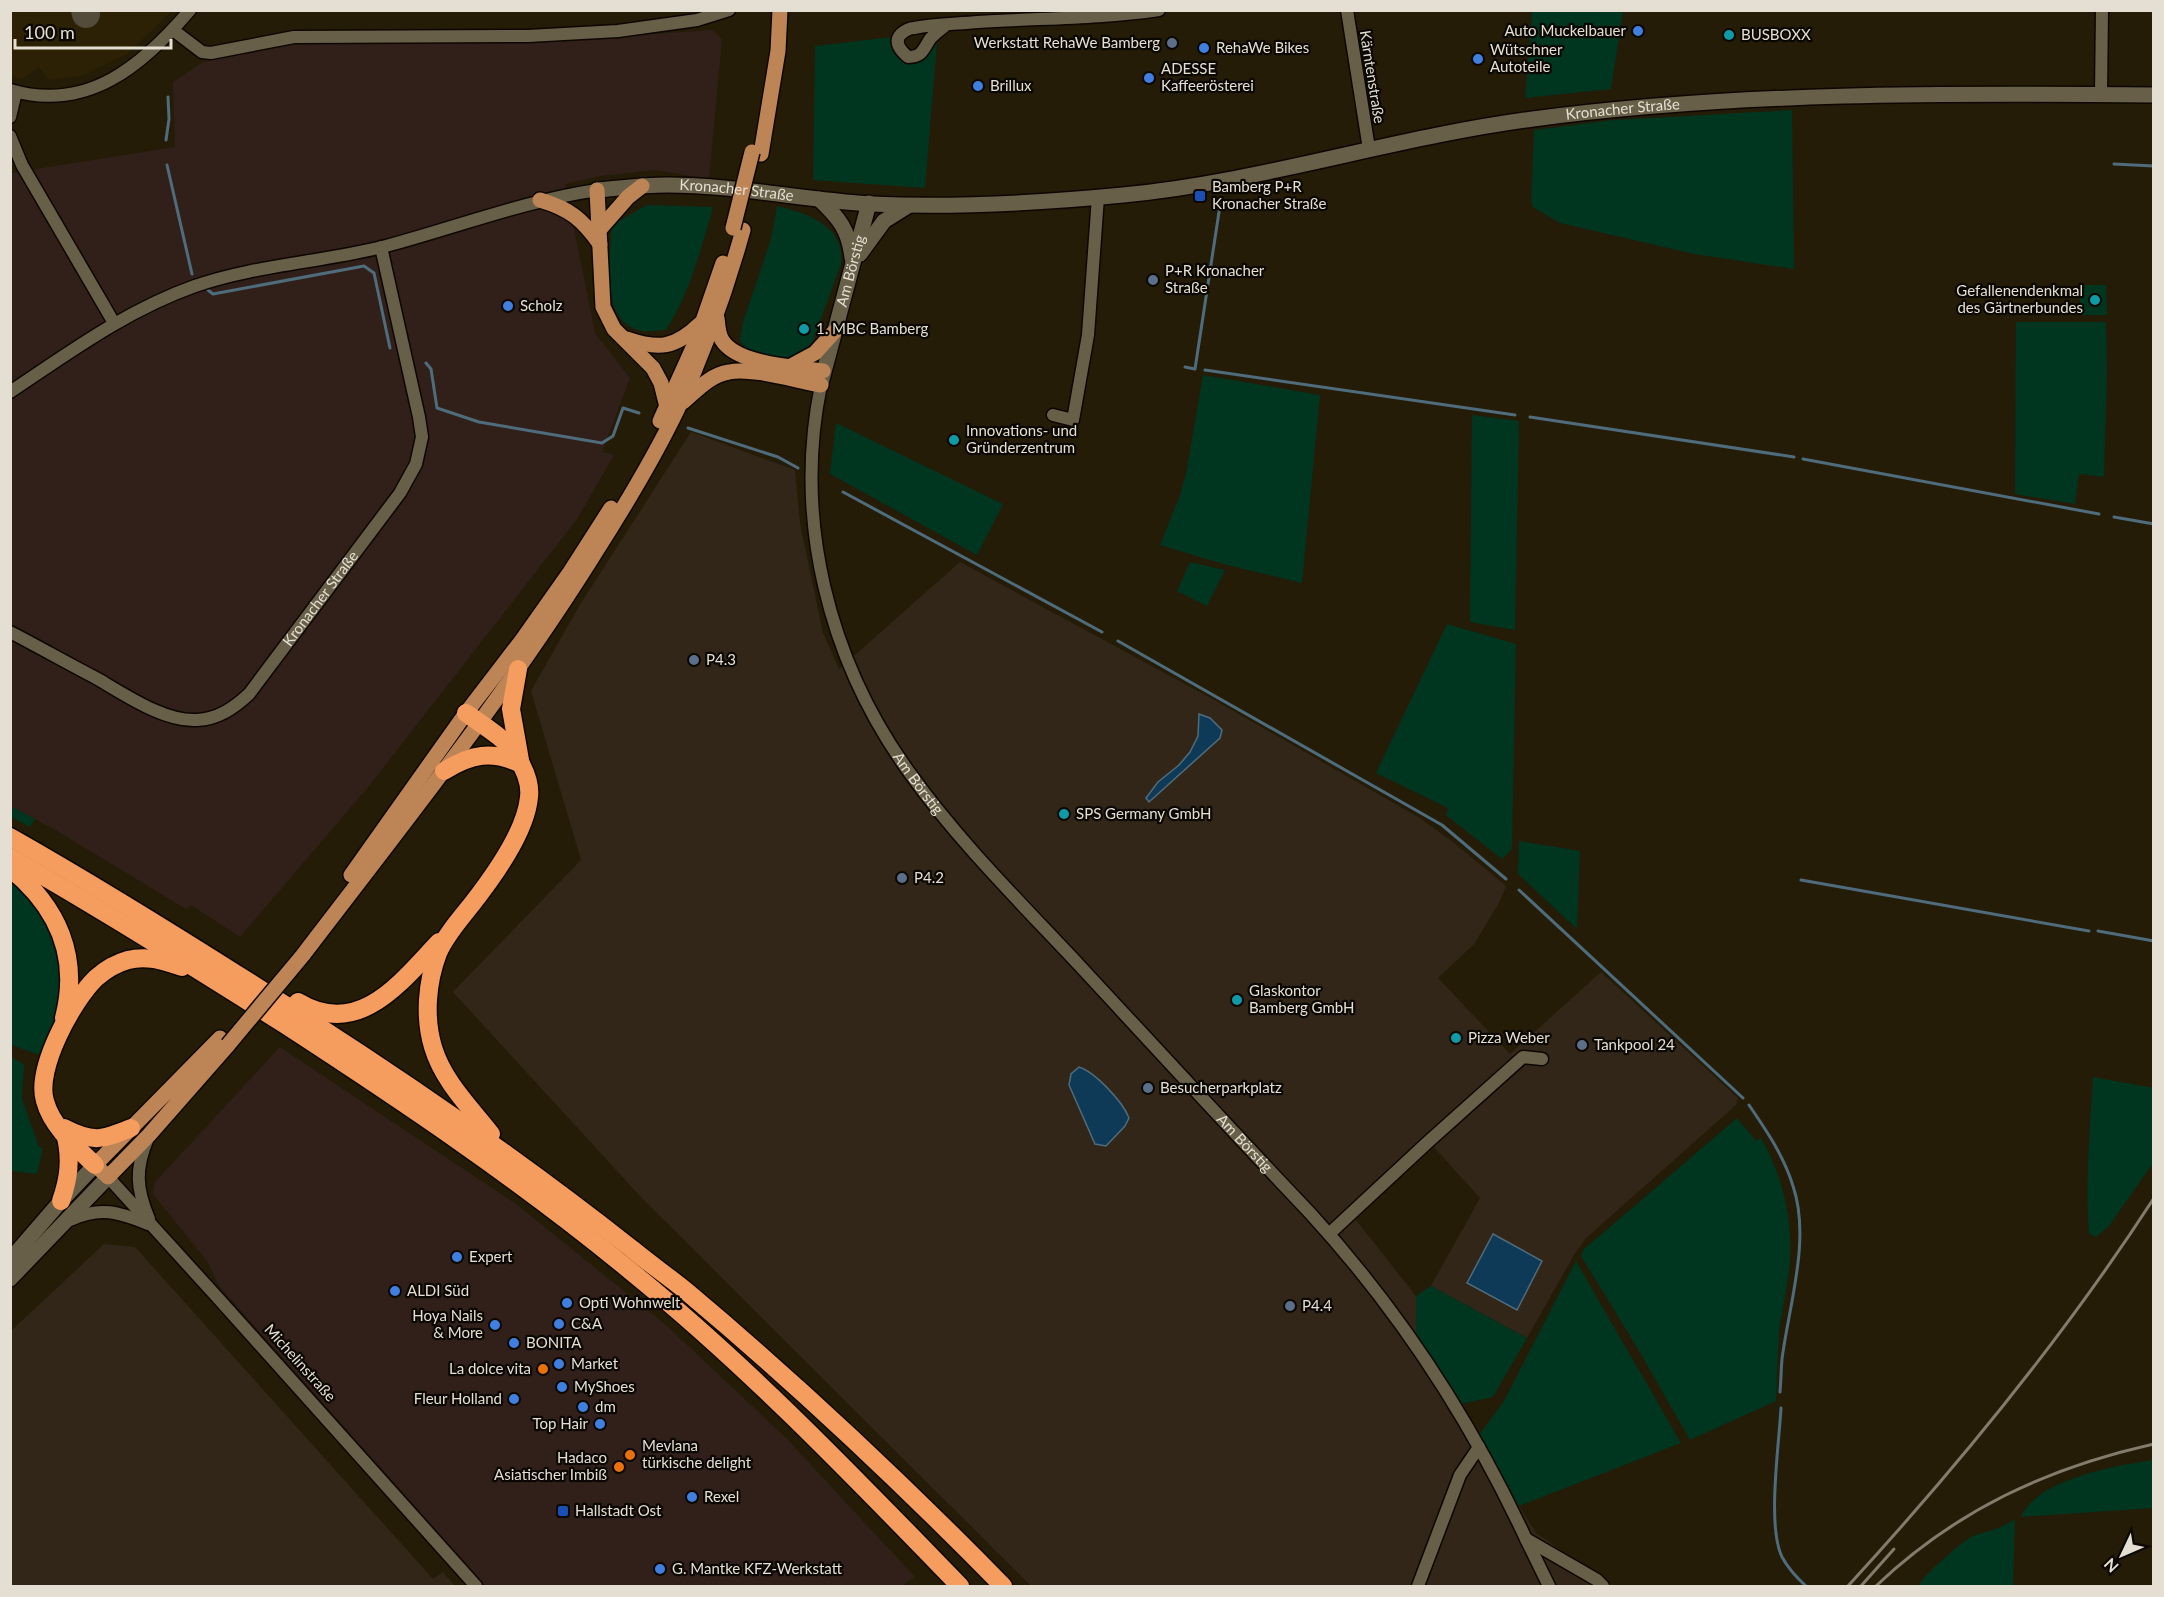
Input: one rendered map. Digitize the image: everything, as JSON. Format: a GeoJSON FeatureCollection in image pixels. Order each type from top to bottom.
{"type":"FeatureCollection","features":[{"type":"Feature","properties":{"kind":"highway"},"geometry":{"type":"LineString","coordinates":[[504,1151],[457,1092],[433,1048],[428,1023],[429,989],[439,951],[502,860],[523,820],[529,797],[529,784],[521,764],[511,709],[518,669]]}},
{"type":"Feature","properties":{"kind":"highway"},"geometry":{"type":"LineString","coordinates":[[473,719],[506,744],[521,764]]}},
{"type":"Feature","properties":{"kind":"highway"},"geometry":{"type":"LineString","coordinates":[[444,771],[461,760],[486,755],[521,764]]}},
{"type":"Feature","properties":{"kind":"highway"},"geometry":{"type":"LineString","coordinates":[[10,837],[112,895],[253,984],[389,1071],[504,1151],[702,1305],[891,1475],[1003,1587]]}},
{"type":"Feature","properties":{"kind":"highway"},"geometry":{"type":"LineString","coordinates":[[10,857],[116,918],[224,986],[435,1124],[555,1211],[635,1274],[702,1332],[797,1421],[960,1587]]}},
{"type":"Feature","properties":{"kind":"highway"},"geometry":{"type":"LineString","coordinates":[[10,868],[42,898],[55,920],[65,945],[70,988],[61,1032]]}},
{"type":"Feature","properties":{"kind":"highway"},"geometry":{"type":"LineString","coordinates":[[253,984],[285,994],[318,1012],[351,1013],[377,1002],[388,994],[455,926]]}},
{"type":"Feature","properties":{"kind":"highway"},"geometry":{"type":"LineString","coordinates":[[101,1171],[61,1130],[49,1112],[42,1089],[46,1067],[61,1032],[91,983],[108,969],[127,960],[147,957],[163,960],[224,986]]}},
{"type":"Feature","properties":{"kind":"highway"},"geometry":{"type":"LineString","coordinates":[[61,1130],[82,1137],[102,1138],[131,1128]]}},
{"type":"Feature","properties":{"kind":"highway"},"geometry":{"type":"LineString","coordinates":[[61,1130],[70,1154],[69,1173],[61,1201]]}},
{"type":"Feature","properties":{"kind":"main road"},"geometry":{"type":"LineString","coordinates":[[770,10],[772,51]]}},
{"type":"Feature","properties":{"kind":"main road"},"geometry":{"type":"LineString","coordinates":[[299,952],[356,869],[473,719],[518,669],[630,497],[673,407],[710,318],[738,229],[757,153],[780,10]]}},
{"type":"Feature","properties":{"kind":"main road"},"geometry":{"type":"LineString","coordinates":[[599,237],[628,196],[642,186]]}},
{"type":"Feature","properties":{"kind":"main road"},"geometry":{"type":"LineString","coordinates":[[597,190],[603,307],[614,329],[653,368],[673,407]]}},
{"type":"Feature","properties":{"kind":"main road"},"geometry":{"type":"LineString","coordinates":[[540,200],[557,205],[574,214],[599,237]]}},
{"type":"Feature","properties":{"kind":"main road"},"geometry":{"type":"LineString","coordinates":[[624,338],[641,344],[670,345],[680,341],[710,318]]}},
{"type":"Feature","properties":{"kind":"main road"},"geometry":{"type":"LineString","coordinates":[[710,318],[722,341],[737,353],[759,361],[791,366],[822,378]]}},
{"type":"Feature","properties":{"kind":"main road"},"geometry":{"type":"LineString","coordinates":[[791,366],[815,353],[834,332]]}},
{"type":"Feature","properties":{"kind":"main road"},"geometry":{"type":"LineString","coordinates":[[101,1171],[149,1135],[224,1042],[249,1006],[299,952],[444,771],[473,719],[570,572],[673,407],[703,384],[729,372],[742,371],[822,378]]}},
{"type":"Feature","properties":{"kind":"main road"},"geometry":{"type":"LineString","coordinates":[[101,1171],[131,1128],[224,1042]]}},
{"type":"Feature","properties":{"kind":"street"},"geometry":{"type":"LineString","coordinates":[[10,117],[13,91],[52,96],[97,87],[133,66],[173,30],[190,10]]}},
{"type":"Feature","properties":{"kind":"street"},"geometry":{"type":"LineString","coordinates":[[173,30],[202,52],[211,53],[294,37],[528,36],[618,30],[697,20],[729,10]]}},
{"type":"Feature","properties":{"kind":"street"},"geometry":{"type":"LineString","coordinates":[[946,25],[1159,10]]}},
{"type":"Feature","properties":{"kind":"street","name":"Kärntenstraße"},"geometry":{"type":"LineString","coordinates":[[1347,10],[1369,149]]}},
{"type":"Feature","properties":{"kind":"street"},"geometry":{"type":"LineString","coordinates":[[2101,95],[2102,10]]}},
{"type":"Feature","properties":{"kind":"street","name":"Kronacher Straße"},"geometry":{"type":"LineString","coordinates":[[10,392],[114,322],[213,280],[381,247],[540,200],[597,190],[670,185],[819,200],[910,205],[1098,197],[1229,180],[1369,149],[1530,119],[1612,109],[1706,101],[1798,97],[2154,95]]}},
{"type":"Feature","properties":{"kind":"street"},"geometry":{"type":"LineString","coordinates":[[10,136],[22,165],[114,322]]}},
{"type":"Feature","properties":{"kind":"street"},"geometry":{"type":"LineString","coordinates":[[1053,415],[1073,420],[1088,335],[1098,197]]}},
{"type":"Feature","properties":{"kind":"street"},"geometry":{"type":"LineString","coordinates":[[819,200],[846,230],[853,264]]}},
{"type":"Feature","properties":{"kind":"street","name":"Am Börstig"},"geometry":{"type":"LineString","coordinates":[[869,203],[822,378],[815,412],[811,462],[813,516],[826,597],[849,664],[865,700],[883,733],[927,796],[974,852],[1329,1234],[1411,1338],[1479,1447],[1549,1587]]}},
{"type":"Feature","properties":{"kind":"street"},"geometry":{"type":"LineString","coordinates":[[853,264],[884,221],[910,205]]}},
{"type":"Feature","properties":{"kind":"street","name":"Kronacher Straße"},"geometry":{"type":"LineString","coordinates":[[10,632],[134,699],[177,719],[198,720],[216,717],[234,708],[249,694],[400,493],[416,464],[421,449],[419,417],[381,247]]}},
{"type":"Feature","properties":{"kind":"street"},"geometry":{"type":"LineString","coordinates":[[1329,1234],[1523,1057],[1542,1059]]}},
{"type":"Feature","properties":{"kind":"street"},"geometry":{"type":"LineString","coordinates":[[149,1135],[140,1158],[138,1177],[139,1190],[152,1226]]}},
{"type":"Feature","properties":{"kind":"street"},"geometry":{"type":"LineString","coordinates":[[10,1260],[61,1201],[101,1171]]}},
{"type":"Feature","properties":{"kind":"street"},"geometry":{"type":"LineString","coordinates":[[10,1279],[63,1224],[101,1171]]}},
{"type":"Feature","properties":{"kind":"street","name":"Michelinstraße"},"geometry":{"type":"LineString","coordinates":[[101,1171],[476,1587]]}},
{"type":"Feature","properties":{"kind":"street"},"geometry":{"type":"LineString","coordinates":[[63,1224],[84,1214],[100,1211],[114,1212],[152,1226]]}},
{"type":"Feature","properties":{"kind":"street"},"geometry":{"type":"LineString","coordinates":[[1418,1587],[1460,1475],[1479,1447]]}},
{"type":"Feature","properties":{"kind":"street"},"geometry":{"type":"LineString","coordinates":[[1526,1539],[1597,1580],[1603,1587]]}},
{"type":"Feature","properties":{"kind":"shaded area"},"geometry":{"type":"Polygon","coordinates":[[[11,10],[172,11],[127,54],[81,76],[49,80],[39,67],[22,79],[11,76],[11,10]]]}},
{"type":"Feature","properties":{"kind":"shaded area"},"geometry":{"type":"Polygon","coordinates":[[[713,30],[722,39],[709,179],[655,170],[600,176],[565,184],[595,333],[630,378],[602,452],[614,455],[577,519],[369,786],[240,937],[191,905],[186,909],[11,806],[11,173],[175,147],[173,82],[203,62],[229,55],[292,43],[513,43],[713,30]]]}},
{"type":"Feature","properties":{"kind":"shaded area"},"geometry":{"type":"Polygon","coordinates":[[[691,432],[795,470],[800,523],[823,633],[839,669],[960,562],[1216,701],[1418,817],[1453,842],[1506,886],[1499,903],[1474,944],[1438,978],[1510,1054],[1601,972],[1738,1098],[1736,1105],[1586,1238],[1575,1253],[1527,1338],[1431,1286],[1480,1198],[1433,1146],[1355,1219],[1416,1296],[1416,1334],[1461,1404],[1536,1533],[1613,1586],[1031,1586],[640,1196],[453,992],[581,860],[531,691],[581,603],[691,432]]]}},
{"type":"Feature","properties":{"kind":"shaded area"},"geometry":{"type":"Polygon","coordinates":[[[280,1047],[516,1204],[666,1325],[786,1438],[915,1577],[902,1586],[486,1586],[219,1286],[207,1261],[153,1194],[155,1182],[280,1047]]]}},
{"type":"Feature","properties":{"kind":"shaded area"},"geometry":{"type":"Polygon","coordinates":[[[104,1244],[135,1247],[433,1579],[443,1572],[455,1586],[11,1586],[11,1331],[104,1244]]]}},
{"type":"Feature","properties":{"kind":"green space"},"geometry":{"type":"Polygon","coordinates":[[[1532,11],[1623,11],[1611,89],[1525,98],[1532,11]]]}},
{"type":"Feature","properties":{"kind":"green space"},"geometry":{"type":"Polygon","coordinates":[[[892,37],[898,55],[912,63],[925,58],[937,42],[925,188],[813,180],[815,46],[892,37]]]}},
{"type":"Feature","properties":{"kind":"green space"},"geometry":{"type":"Polygon","coordinates":[[[1792,110],[1794,269],[1694,254],[1560,223],[1534,208],[1531,202],[1534,130],[1613,120],[1792,110]]]}},
{"type":"Feature","properties":{"kind":"green space"},"geometry":{"type":"Polygon","coordinates":[[[647,205],[713,207],[688,286],[666,330],[642,331],[628,326],[619,316],[613,303],[610,287],[612,225],[647,205]]]}},
{"type":"Feature","properties":{"kind":"green space"},"geometry":{"type":"Polygon","coordinates":[[[777,206],[812,217],[831,231],[841,251],[841,264],[813,341],[797,354],[776,359],[755,354],[740,340],[743,322],[771,239],[777,206]]]}},
{"type":"Feature","properties":{"kind":"green space"},"geometry":{"type":"Polygon","coordinates":[[[2080,285],[2106,285],[2107,315],[2080,315],[2080,285]]]}},
{"type":"Feature","properties":{"kind":"green space"},"geometry":{"type":"Polygon","coordinates":[[[2016,322],[2106,322],[2104,477],[2079,474],[2075,504],[2015,494],[2016,322]]]}},
{"type":"Feature","properties":{"kind":"green space"},"geometry":{"type":"Polygon","coordinates":[[[1203,375],[1320,395],[1302,583],[1223,564],[1160,545],[1186,474],[1203,375]]]}},
{"type":"Feature","properties":{"kind":"green space"},"geometry":{"type":"Polygon","coordinates":[[[1472,415],[1519,421],[1515,630],[1470,622],[1472,415]]]}},
{"type":"Feature","properties":{"kind":"green space"},"geometry":{"type":"Polygon","coordinates":[[[836,423],[1003,504],[977,555],[830,474],[836,423]]]}},
{"type":"Feature","properties":{"kind":"green space"},"geometry":{"type":"Polygon","coordinates":[[[1190,562],[1225,570],[1207,606],[1177,591],[1190,562]]]}},
{"type":"Feature","properties":{"kind":"green space"},"geometry":{"type":"Polygon","coordinates":[[[1447,624],[1516,644],[1512,849],[1502,859],[1446,815],[1448,808],[1376,773],[1447,624]]]}},
{"type":"Feature","properties":{"kind":"green space"},"geometry":{"type":"Polygon","coordinates":[[[10,806],[35,819],[30,827],[11,817],[10,806]]]}},
{"type":"Feature","properties":{"kind":"green space"},"geometry":{"type":"Polygon","coordinates":[[[1519,841],[1580,851],[1577,929],[1518,874],[1519,841]]]}},
{"type":"Feature","properties":{"kind":"green space"},"geometry":{"type":"Polygon","coordinates":[[[11,880],[44,919],[56,947],[59,963],[60,980],[56,1019],[40,1055],[11,1045],[11,880]]]}},
{"type":"Feature","properties":{"kind":"green space"},"geometry":{"type":"Polygon","coordinates":[[[11,1057],[24,1064],[22,1099],[39,1147],[43,1148],[37,1174],[11,1171],[11,1057]]]}},
{"type":"Feature","properties":{"kind":"green space"},"geometry":{"type":"Polygon","coordinates":[[[2093,1077],[2154,1088],[2153,1163],[2109,1226],[2096,1237],[2089,1234],[2088,1195],[2093,1077]]]}},
{"type":"Feature","properties":{"kind":"green space"},"geometry":{"type":"Polygon","coordinates":[[[1737,1118],[1756,1141],[1761,1138],[1775,1166],[1787,1211],[1790,1258],[1779,1336],[1776,1401],[1690,1440],[1581,1256],[1583,1250],[1737,1118]]]}},
{"type":"Feature","properties":{"kind":"green space"},"geometry":{"type":"Polygon","coordinates":[[[1576,1261],[1681,1443],[1519,1506],[1479,1435],[1504,1401],[1576,1261]]]}},
{"type":"Feature","properties":{"kind":"green space"},"geometry":{"type":"Polygon","coordinates":[[[1431,1286],[1527,1338],[1493,1397],[1461,1404],[1416,1333],[1416,1296],[1431,1286]]]}},
{"type":"Feature","properties":{"kind":"green space"},"geometry":{"type":"Polygon","coordinates":[[[2153,1460],[2153,1508],[2021,1517],[2029,1504],[2042,1493],[2059,1484],[2099,1470],[2153,1460]]]}},
{"type":"Feature","properties":{"kind":"green space"},"geometry":{"type":"Polygon","coordinates":[[[2015,1519],[2013,1586],[1918,1586],[1952,1551],[1968,1539],[1999,1528],[2015,1519]]]}},
{"type":"Feature","properties":{"kind":"water"},"geometry":{"type":"Polygon","coordinates":[[[1199,714],[1210,718],[1222,730],[1220,738],[1149,802],[1146,798],[1158,782],[1179,765],[1190,752],[1198,736],[1199,714]]]}},
{"type":"Feature","properties":{"kind":"water"},"geometry":{"type":"Polygon","coordinates":[[[1079,1067],[1108,1088],[1129,1118],[1125,1126],[1106,1146],[1095,1144],[1069,1085],[1071,1074],[1079,1067]]]}},
{"type":"Feature","properties":{"kind":"water"},"geometry":{"type":"Polygon","coordinates":[[[1493,1234],[1542,1261],[1517,1310],[1467,1283],[1493,1234]]]}},
{"type":"Feature","properties":{"kind":"waterway"},"geometry":{"type":"LineString","coordinates":[[166,140],[169,119],[168,97]]}},
{"type":"Feature","properties":{"kind":"waterway"},"geometry":{"type":"LineString","coordinates":[[2114,164],[2154,166]]}},
{"type":"Feature","properties":{"kind":"waterway"},"geometry":{"type":"LineString","coordinates":[[167,165],[192,274]]}},
{"type":"Feature","properties":{"kind":"waterway"},"geometry":{"type":"LineString","coordinates":[[1185,367],[1195,369],[1221,199]]}},
{"type":"Feature","properties":{"kind":"waterway"},"geometry":{"type":"LineString","coordinates":[[208,290],[213,294],[364,266],[374,273],[390,348]]}},
{"type":"Feature","properties":{"kind":"waterway"},"geometry":{"type":"LineString","coordinates":[[426,363],[431,369],[437,408],[479,422],[602,443],[613,436],[623,408],[639,413]]}},
{"type":"Feature","properties":{"kind":"waterway"},"geometry":{"type":"LineString","coordinates":[[1205,370],[1515,415]]}},
{"type":"Feature","properties":{"kind":"waterway"},"geometry":{"type":"LineString","coordinates":[[1530,417],[1794,457]]}},
{"type":"Feature","properties":{"kind":"waterway"},"geometry":{"type":"LineString","coordinates":[[688,428],[778,457],[798,468]]}},
{"type":"Feature","properties":{"kind":"waterway"},"geometry":{"type":"LineString","coordinates":[[1803,459],[2099,514]]}},
{"type":"Feature","properties":{"kind":"waterway"},"geometry":{"type":"LineString","coordinates":[[843,492],[1102,632]]}},
{"type":"Feature","properties":{"kind":"waterway"},"geometry":{"type":"LineString","coordinates":[[2114,517],[2154,524]]}},
{"type":"Feature","properties":{"kind":"waterway"},"geometry":{"type":"LineString","coordinates":[[1118,641],[1442,825],[1506,879]]}},
{"type":"Feature","properties":{"kind":"waterway"},"geometry":{"type":"LineString","coordinates":[[1801,880],[2089,931]]}},
{"type":"Feature","properties":{"kind":"waterway"},"geometry":{"type":"LineString","coordinates":[[1519,890],[1743,1098]]}},
{"type":"Feature","properties":{"kind":"waterway"},"geometry":{"type":"LineString","coordinates":[[2098,931],[2154,941]]}},
{"type":"Feature","properties":{"kind":"waterway"},"geometry":{"type":"LineString","coordinates":[[1749,1105],[1785,1164],[1798,1206],[1800,1228],[1797,1272],[1782,1359],[1780,1392]]}},
{"type":"Feature","properties":{"kind":"waterway"},"geometry":{"type":"LineString","coordinates":[[1781,1408],[1776,1463],[1775,1526],[1782,1557],[1806,1586]]}},
{"type":"Feature","properties":{"kind":"taxiway"},"geometry":{"type":"LineString","coordinates":[[85,10],[86,14]]}},
{"type":"Feature","properties":{"kind":"railway"},"geometry":{"type":"LineString","coordinates":[[1848,1586],[1930,1494],[2009,1399],[2084,1300],[2154,1198]]}},
{"type":"Feature","properties":{"kind":"railway"},"geometry":{"type":"LineString","coordinates":[[1876,1586],[1938,1535],[2005,1496],[2040,1479],[2077,1466],[2154,1444]]}},
{"type":"Feature","properties":{"kind":"railway"},"geometry":{"type":"LineString","coordinates":[[1861,1586],[1894,1549]]}},
{"type":"Feature","properties":{"kind":"place","name":"Auto Muckelbauer"},"geometry":{"type":"Point","coordinates":[1638,31]}},
{"type":"Feature","properties":{"kind":"place","name":"BUSBOXX"},"geometry":{"type":"Point","coordinates":[1729,35]}},
{"type":"Feature","properties":{"kind":"place","name":"Werkstatt RehaWe Bamberg"},"geometry":{"type":"Point","coordinates":[1172,43]}},
{"type":"Feature","properties":{"kind":"place","name":"RehaWe Bikes"},"geometry":{"type":"Point","coordinates":[1204,48]}},
{"type":"Feature","properties":{"kind":"place","name":"Wütschner Autoteile"},"geometry":{"type":"Point","coordinates":[1478,59]}},
{"type":"Feature","properties":{"kind":"place","name":"ADESSE Kaffeerösterei"},"geometry":{"type":"Point","coordinates":[1149,78]}},
{"type":"Feature","properties":{"kind":"place","name":"Brillux"},"geometry":{"type":"Point","coordinates":[978,86]}},
{"type":"Feature","properties":{"kind":"place","name":"Bamberg P+R Kronacher Straße"},"geometry":{"type":"Point","coordinates":[1200,196]}},
{"type":"Feature","properties":{"kind":"place","name":"P+R Kronacher Straße"},"geometry":{"type":"Point","coordinates":[1153,280]}},
{"type":"Feature","properties":{"kind":"place","name":"Gefallenendenkmal des Gärtnerbundes"},"geometry":{"type":"Point","coordinates":[2095,300]}},
{"type":"Feature","properties":{"kind":"place","name":"Scholz"},"geometry":{"type":"Point","coordinates":[508,306]}},
{"type":"Feature","properties":{"kind":"place","name":"1. MBC Bamberg"},"geometry":{"type":"Point","coordinates":[804,329]}},
{"type":"Feature","properties":{"kind":"place","name":"Innovations- und Gründerzentrum"},"geometry":{"type":"Point","coordinates":[954,440]}},
{"type":"Feature","properties":{"kind":"place","name":"P4.3"},"geometry":{"type":"Point","coordinates":[694,660]}},
{"type":"Feature","properties":{"kind":"place","name":"SPS Germany GmbH"},"geometry":{"type":"Point","coordinates":[1064,814]}},
{"type":"Feature","properties":{"kind":"place","name":"P4.2"},"geometry":{"type":"Point","coordinates":[902,878]}},
{"type":"Feature","properties":{"kind":"place","name":"Glaskontor Bamberg GmbH"},"geometry":{"type":"Point","coordinates":[1237,1000]}},
{"type":"Feature","properties":{"kind":"place","name":"Pizza Weber"},"geometry":{"type":"Point","coordinates":[1456,1038]}},
{"type":"Feature","properties":{"kind":"place","name":"Tankpool 24"},"geometry":{"type":"Point","coordinates":[1582,1045]}},
{"type":"Feature","properties":{"kind":"place","name":"Besucherparkplatz"},"geometry":{"type":"Point","coordinates":[1148,1088]}},
{"type":"Feature","properties":{"kind":"place","name":"Expert"},"geometry":{"type":"Point","coordinates":[457,1257]}},
{"type":"Feature","properties":{"kind":"place","name":"ALDI Süd"},"geometry":{"type":"Point","coordinates":[395,1291]}},
{"type":"Feature","properties":{"kind":"place","name":"Opti Wohnwelt"},"geometry":{"type":"Point","coordinates":[567,1303]}},
{"type":"Feature","properties":{"kind":"place","name":"P4.4"},"geometry":{"type":"Point","coordinates":[1290,1306]}},
{"type":"Feature","properties":{"kind":"place","name":"C&A"},"geometry":{"type":"Point","coordinates":[559,1324]}},
{"type":"Feature","properties":{"kind":"place","name":"Hoya Nails & More"},"geometry":{"type":"Point","coordinates":[495,1325]}},
{"type":"Feature","properties":{"kind":"place","name":"BONITA"},"geometry":{"type":"Point","coordinates":[514,1343]}},
{"type":"Feature","properties":{"kind":"place","name":"Market"},"geometry":{"type":"Point","coordinates":[559,1364]}},
{"type":"Feature","properties":{"kind":"place","name":"La dolce vita"},"geometry":{"type":"Point","coordinates":[543,1369]}},
{"type":"Feature","properties":{"kind":"place","name":"MyShoes"},"geometry":{"type":"Point","coordinates":[562,1387]}},
{"type":"Feature","properties":{"kind":"place","name":"Fleur Holland"},"geometry":{"type":"Point","coordinates":[514,1399]}},
{"type":"Feature","properties":{"kind":"place","name":"dm"},"geometry":{"type":"Point","coordinates":[583,1407]}},
{"type":"Feature","properties":{"kind":"place","name":"Top Hair"},"geometry":{"type":"Point","coordinates":[600,1424]}},
{"type":"Feature","properties":{"kind":"place","name":"Mevlana türkische delight"},"geometry":{"type":"Point","coordinates":[630,1455]}},
{"type":"Feature","properties":{"kind":"place","name":"Hadaco Asiatischer Imbiß"},"geometry":{"type":"Point","coordinates":[619,1467]}},
{"type":"Feature","properties":{"kind":"place","name":"Rexel"},"geometry":{"type":"Point","coordinates":[692,1497]}},
{"type":"Feature","properties":{"kind":"place","name":"Hallstadt Ost"},"geometry":{"type":"Point","coordinates":[563,1511]}},
{"type":"Feature","properties":{"kind":"place","name":"G. Mantke KFZ-Werkstatt"},"geometry":{"type":"Point","coordinates":[660,1569]}}]}
